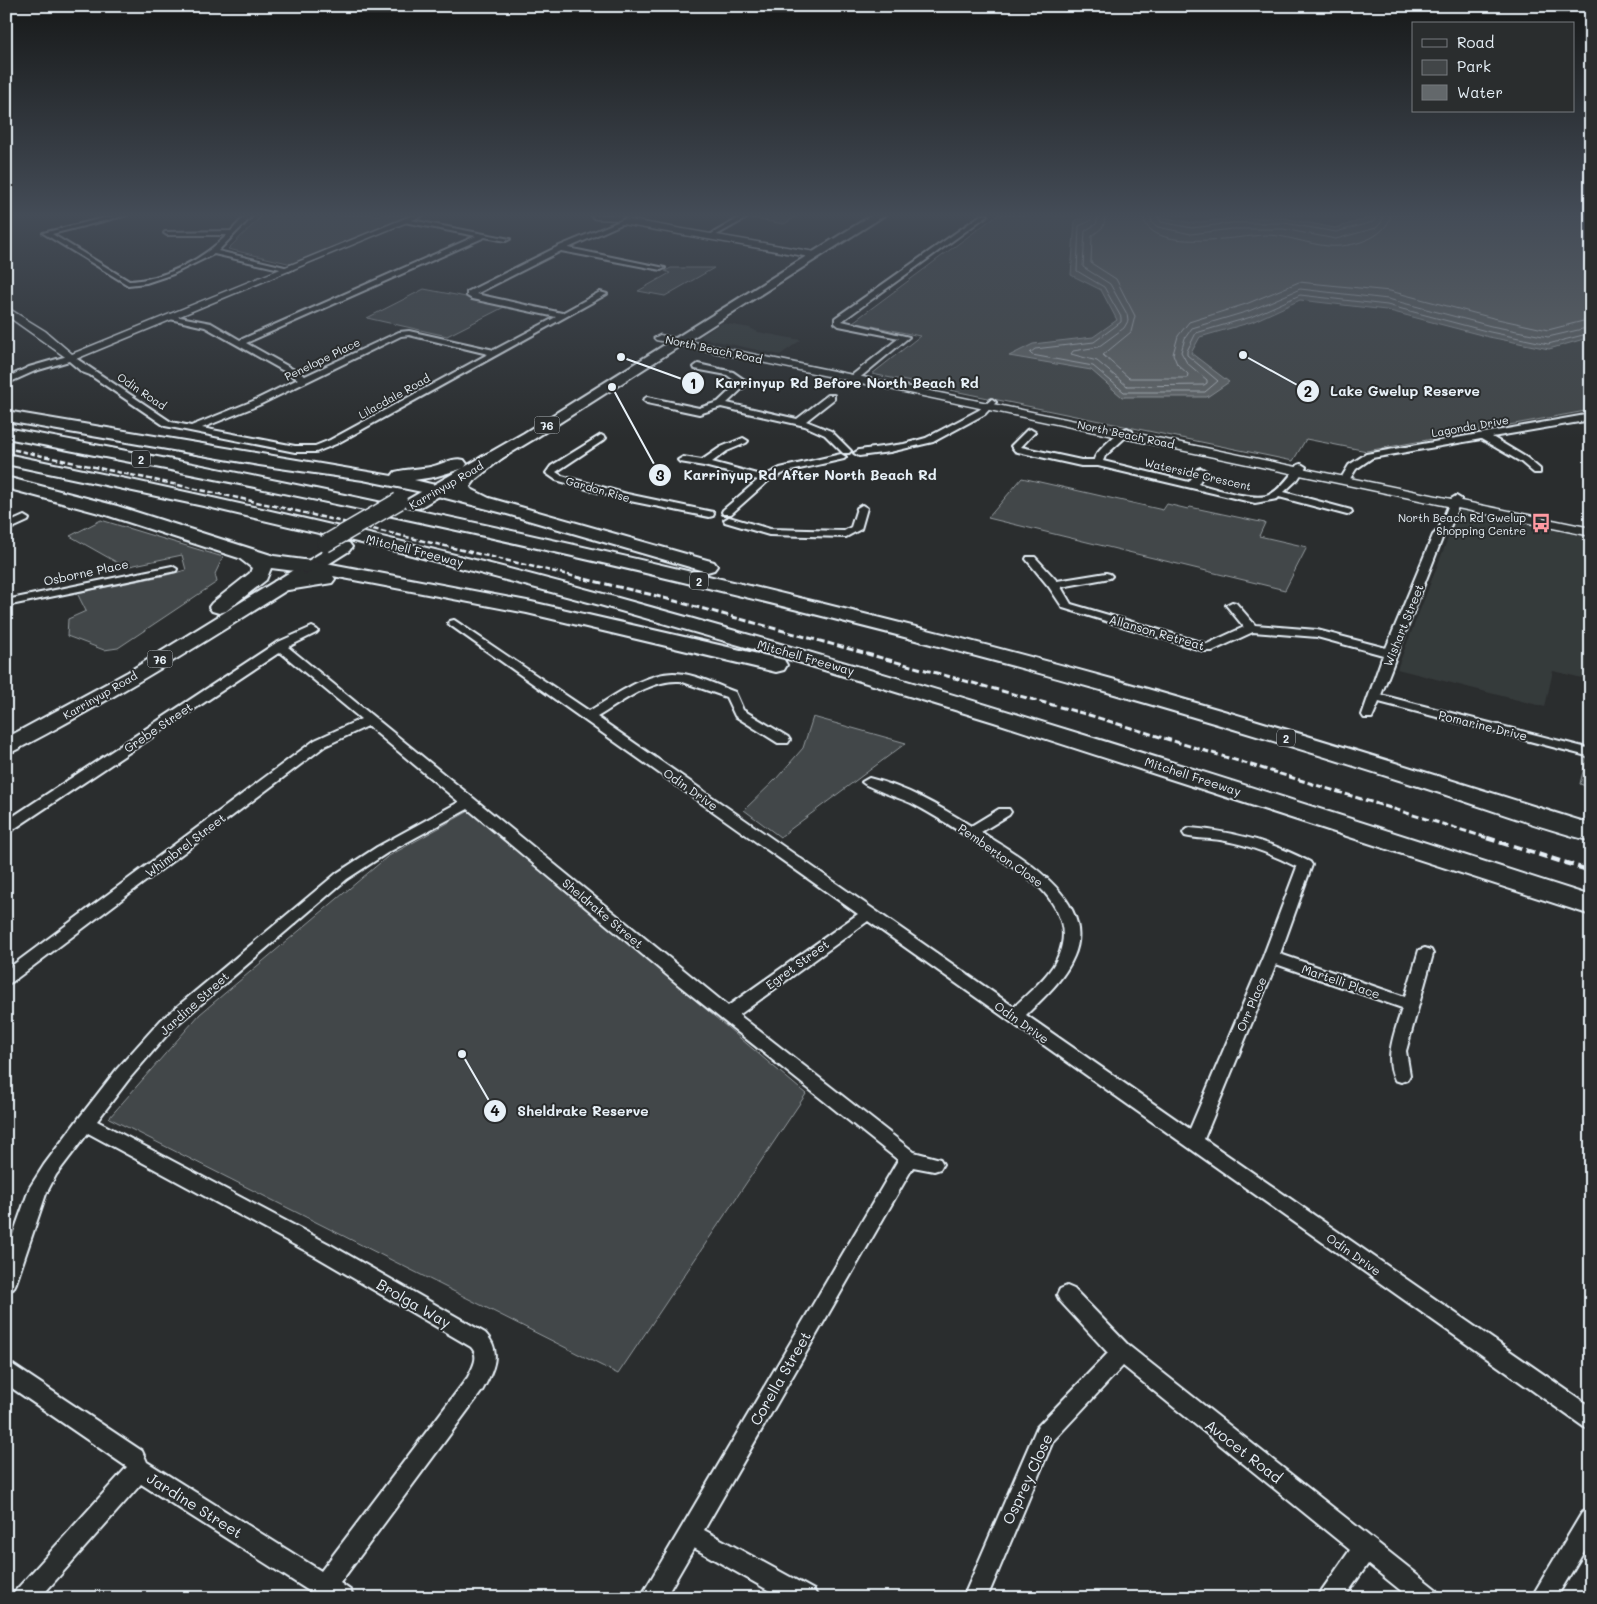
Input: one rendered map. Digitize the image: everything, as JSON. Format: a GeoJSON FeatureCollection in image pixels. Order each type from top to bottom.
{"type":"FeatureCollection","features":[{"type":"Feature","properties":{"kind":"highway"},"geometry":{"type":"LineString","coordinates":[[705,310],[738,290]]}},
{"type":"Feature","properties":{"kind":"highway","name":"Karrinyup Road"},"geometry":{"type":"LineString","coordinates":[[6,729],[78,690],[288,564],[497,455],[529,436],[672,337],[754,290]]}},
{"type":"Feature","properties":{"kind":"highway","name":"Karrinyup Road"},"geometry":{"type":"LineString","coordinates":[[636,352],[672,337]]}},
{"type":"Feature","properties":{"kind":"highway"},"geometry":{"type":"LineString","coordinates":[[6,417],[259,460],[363,475],[407,476],[434,472],[458,464]]}},
{"type":"Feature","properties":{"kind":"highway"},"geometry":{"type":"LineString","coordinates":[[6,417],[208,464],[275,485]]}},
{"type":"Feature","properties":{"kind":"highway","name":"Karrinyup Road"},"geometry":{"type":"LineString","coordinates":[[6,746],[127,679],[342,548],[418,496],[458,464],[508,431],[529,436]]}},
{"type":"Feature","properties":{"kind":"highway","name":"2"},"geometry":{"type":"LineString","coordinates":[[6,433],[275,485],[542,544],[927,637],[1113,687],[1294,740],[1591,833]]}},
{"type":"Feature","properties":{"kind":"highway"},"geometry":{"type":"LineString","coordinates":[[497,455],[470,475],[460,487],[465,493],[514,510],[843,604],[927,637]]}},
{"type":"Feature","properties":{"kind":"highway","name":"Mitchell Freeway"},"geometry":{"type":"LineString","coordinates":[[6,459],[244,509],[501,572],[810,658],[996,714],[1591,906]]}},
{"type":"Feature","properties":{"kind":"highway"},"geometry":{"type":"LineString","coordinates":[[363,475],[418,496],[514,510]]}},
{"type":"Feature","properties":{"kind":"highway"},"geometry":{"type":"LineString","coordinates":[[6,482],[110,510],[246,555],[527,607],[782,667],[996,714]]}},
{"type":"Feature","properties":{"kind":"highway"},"geometry":{"type":"LineString","coordinates":[[219,607],[262,572],[262,566],[246,555]]}},
{"type":"Feature","properties":{"kind":"highway"},"geometry":{"type":"LineString","coordinates":[[282,585],[320,579],[397,584]]}},
{"type":"Feature","properties":{"kind":"highway"},"geometry":{"type":"LineString","coordinates":[[6,733],[28,725],[33,727],[34,732]]}},
{"type":"Feature","properties":{"kind":"main road","name":"North Beach Road"},"geometry":{"type":"LineString","coordinates":[[672,337],[1300,468],[1351,476],[1591,532]]}},
{"type":"Feature","properties":{"kind":"main road","name":"North Beach Road"},"geometry":{"type":"LineString","coordinates":[[1451,500],[1591,528]]}},
{"type":"Feature","properties":{"kind":"street"},"geometry":{"type":"LineString","coordinates":[[6,381],[32,369],[74,357],[239,290]]}},
{"type":"Feature","properties":{"kind":"street"},"geometry":{"type":"LineString","coordinates":[[240,343],[360,290]]}},
{"type":"Feature","properties":{"kind":"street"},"geometry":{"type":"LineString","coordinates":[[477,290],[470,295],[564,316]]}},
{"type":"Feature","properties":{"kind":"street"},"geometry":{"type":"LineString","coordinates":[[839,323],[838,320],[880,290]]}},
{"type":"Feature","properties":{"kind":"street","name":"Lilacdale Road"},"geometry":{"type":"LineString","coordinates":[[179,427],[295,449],[316,449],[333,442],[603,294]]}},
{"type":"Feature","properties":{"kind":"street","name":"Odin Road"},"geometry":{"type":"LineString","coordinates":[[7,305],[74,357],[85,370],[93,373],[168,424],[179,427]]}},
{"type":"Feature","properties":{"kind":"street"},"geometry":{"type":"LineString","coordinates":[[173,317],[208,325],[305,380]]}},
{"type":"Feature","properties":{"kind":"street"},"geometry":{"type":"LineString","coordinates":[[828,324],[839,323],[905,337],[856,376]]}},
{"type":"Feature","properties":{"kind":"street","name":"Penelope Place"},"geometry":{"type":"LineString","coordinates":[[191,429],[240,410],[404,333],[495,353]]}},
{"type":"Feature","properties":{"kind":"street"},"geometry":{"type":"LineString","coordinates":[[698,367],[740,378],[743,383],[721,404]]}},
{"type":"Feature","properties":{"kind":"street"},"geometry":{"type":"LineString","coordinates":[[799,422],[831,397]]}},
{"type":"Feature","properties":{"kind":"street"},"geometry":{"type":"LineString","coordinates":[[647,400],[699,410],[721,404],[799,422],[828,433],[843,454]]}},
{"type":"Feature","properties":{"kind":"street"},"geometry":{"type":"LineString","coordinates":[[862,508],[856,529],[846,534],[769,532],[728,516],[765,479],[783,470],[843,454],[912,446],[928,441],[956,429],[971,417],[981,413],[985,403]]}},
{"type":"Feature","properties":{"kind":"street","name":"Lagonda Drive"},"geometry":{"type":"LineString","coordinates":[[1351,476],[1363,458],[1368,456],[1591,417]]}},
{"type":"Feature","properties":{"kind":"street"},"geometry":{"type":"LineString","coordinates":[[1099,463],[1098,458],[1117,442],[1123,431]]}},
{"type":"Feature","properties":{"kind":"street","name":"Waterside Crescent"},"geometry":{"type":"LineString","coordinates":[[1030,432],[1016,446],[1018,449],[1082,463],[1099,463],[1256,500],[1273,497],[1300,468]]}},
{"type":"Feature","properties":{"kind":"street"},"geometry":{"type":"LineString","coordinates":[[1483,436],[1524,460],[1537,471]]}},
{"type":"Feature","properties":{"kind":"street","name":"Gardon Rise"},"geometry":{"type":"LineString","coordinates":[[601,438],[554,468],[551,473],[559,478],[625,497],[708,514],[708,518],[713,521],[721,522],[728,516]]}},
{"type":"Feature","properties":{"kind":"street"},"geometry":{"type":"LineString","coordinates":[[704,463],[724,449],[743,441]]}},
{"type":"Feature","properties":{"kind":"street"},"geometry":{"type":"LineString","coordinates":[[683,460],[704,463],[765,479]]}},
{"type":"Feature","properties":{"kind":"street"},"geometry":{"type":"LineString","coordinates":[[1192,485],[1201,471]]}},
{"type":"Feature","properties":{"kind":"street"},"geometry":{"type":"LineString","coordinates":[[1277,493],[1348,513]]}},
{"type":"Feature","properties":{"kind":"street","name":"Wishart Street"},"geometry":{"type":"LineString","coordinates":[[1368,715],[1390,652],[1438,535],[1444,530],[1451,500]]}},
{"type":"Feature","properties":{"kind":"street"},"geometry":{"type":"LineString","coordinates":[[6,528],[24,519]]}},
{"type":"Feature","properties":{"kind":"street","name":"Allanson Retreat"},"geometry":{"type":"LineString","coordinates":[[1031,559],[1054,585],[1067,606],[1208,648],[1251,628]]}},
{"type":"Feature","properties":{"kind":"street","name":"Osborne Place"},"geometry":{"type":"LineString","coordinates":[[6,603],[172,568]]}},
{"type":"Feature","properties":{"kind":"street"},"geometry":{"type":"LineString","coordinates":[[1054,585],[1106,576]]}},
{"type":"Feature","properties":{"kind":"street"},"geometry":{"type":"LineString","coordinates":[[1232,605],[1251,628],[1317,634],[1390,652]]}},
{"type":"Feature","properties":{"kind":"street","name":"Odin Drive"},"geometry":{"type":"LineString","coordinates":[[454,623],[1591,1420]]}},
{"type":"Feature","properties":{"kind":"street","name":"Grebe Street"},"geometry":{"type":"LineString","coordinates":[[6,828],[280,646],[312,631]]}},
{"type":"Feature","properties":{"kind":"street","name":"Sheldrake Street"},"geometry":{"type":"LineString","coordinates":[[280,646],[727,1015],[909,1158],[934,1164]]}},
{"type":"Feature","properties":{"kind":"street"},"geometry":{"type":"LineString","coordinates":[[588,717],[652,682],[666,678],[678,678],[708,686],[731,695],[739,713],[783,740]]}},
{"type":"Feature","properties":{"kind":"street","name":"Pomarine Drive"},"geometry":{"type":"LineString","coordinates":[[1375,697],[1591,753]]}},
{"type":"Feature","properties":{"kind":"street","name":"Whimbrel Street"},"geometry":{"type":"LineString","coordinates":[[6,978],[320,743],[370,720]]}},
{"type":"Feature","properties":{"kind":"street","name":"Pemberton Close"},"geometry":{"type":"LineString","coordinates":[[869,782],[890,787],[971,832],[1048,887],[1067,914],[1070,926],[1070,946],[1058,971],[1014,1016]]}},
{"type":"Feature","properties":{"kind":"street","name":"Jardine Street"},"geometry":{"type":"LineString","coordinates":[[6,1283],[37,1192],[50,1170],[123,1074],[171,1020],[342,876],[382,850],[469,802]]}},
{"type":"Feature","properties":{"kind":"street"},"geometry":{"type":"LineString","coordinates":[[971,832],[1004,812]]}},
{"type":"Feature","properties":{"kind":"street","name":"Orr Place"},"geometry":{"type":"LineString","coordinates":[[1190,834],[1221,835],[1282,853],[1305,865],[1271,957],[1194,1142]]}},
{"type":"Feature","properties":{"kind":"street","name":"Egret Street"},"geometry":{"type":"LineString","coordinates":[[727,1015],[868,914]]}},
{"type":"Feature","properties":{"kind":"street"},"geometry":{"type":"LineString","coordinates":[[1401,1075],[1398,1051],[1425,954]]}},
{"type":"Feature","properties":{"kind":"street","name":"Martelli Place"},"geometry":{"type":"LineString","coordinates":[[1271,957],[1411,1005]]}},
{"type":"Feature","properties":{"kind":"street","name":"Brolga Way"},"geometry":{"type":"LineString","coordinates":[[85,1123],[324,1251],[478,1340],[484,1348],[486,1356],[484,1367],[475,1384],[324,1586]]}},
{"type":"Feature","properties":{"kind":"street","name":"Corella Street"},"geometry":{"type":"LineString","coordinates":[[652,1598],[909,1158]]}},
{"type":"Feature","properties":{"kind":"street","name":"Avocet Road"},"geometry":{"type":"LineString","coordinates":[[1067,1295],[1122,1353],[1429,1598]]}},
{"type":"Feature","properties":{"kind":"street","name":"Osprey Close"},"geometry":{"type":"LineString","coordinates":[[975,1598],[1045,1434],[1122,1353]]}},
{"type":"Feature","properties":{"kind":"street","name":"Jardine Street"},"geometry":{"type":"LineString","coordinates":[[6,1372],[134,1459],[139,1470],[342,1598]]}},
{"type":"Feature","properties":{"kind":"street"},"geometry":{"type":"LineString","coordinates":[[24,1598],[139,1470]]}},
{"type":"Feature","properties":{"kind":"street"},"geometry":{"type":"LineString","coordinates":[[1543,1598],[1591,1519]]}},
{"type":"Feature","properties":{"kind":"street"},"geometry":{"type":"LineString","coordinates":[[690,1534],[806,1598]]}},
{"type":"Feature","properties":{"kind":"street"},"geometry":{"type":"LineString","coordinates":[[1330,1598],[1366,1547]]}},
{"type":"Feature","properties":{"kind":"shaded area"},"geometry":{"type":"Polygon","coordinates":[[[722,323],[801,340],[780,355],[702,338],[702,335],[722,323]]]}},
{"type":"Feature","properties":{"kind":"shaded area"},"geometry":{"type":"Polygon","coordinates":[[[1459,510],[1591,538],[1590,680],[1553,671],[1545,707],[1397,669],[1459,510]]]}},
{"type":"Feature","properties":{"kind":"green space"},"geometry":{"type":"Polygon","coordinates":[[[422,290],[508,305],[447,336],[367,318],[422,290]]]}},
{"type":"Feature","properties":{"kind":"green space"},"geometry":{"type":"Polygon","coordinates":[[[640,290],[676,290],[665,296],[638,291],[640,290]]]}},
{"type":"Feature","properties":{"kind":"green space"},"geometry":{"type":"Polygon","coordinates":[[[896,290],[1591,290],[1591,410],[1367,451],[1306,439],[1293,461],[872,374],[920,336],[853,322],[896,290]]]}},
{"type":"Feature","properties":{"kind":"green space"},"geometry":{"type":"Polygon","coordinates":[[[1022,478],[1163,510],[1167,504],[1265,523],[1259,536],[1307,547],[1285,590],[988,518],[1022,478]]]}},
{"type":"Feature","properties":{"kind":"green space"},"geometry":{"type":"Polygon","coordinates":[[[101,520],[223,557],[215,574],[217,582],[118,648],[104,650],[67,636],[68,619],[86,611],[77,593],[186,570],[182,555],[125,567],[70,536],[101,520]]]}},
{"type":"Feature","properties":{"kind":"green space"},"geometry":{"type":"Polygon","coordinates":[[[813,717],[906,743],[780,837],[744,810],[776,779],[803,748],[813,717]]]}},
{"type":"Feature","properties":{"kind":"green space"},"geometry":{"type":"Polygon","coordinates":[[[1587,755],[1591,756],[1591,788],[1580,784],[1587,755]]]}},
{"type":"Feature","properties":{"kind":"green space"},"geometry":{"type":"Polygon","coordinates":[[[471,810],[806,1094],[618,1374],[109,1118],[200,1014],[387,857],[471,810]]]}},
{"type":"Feature","properties":{"kind":"water"},"geometry":{"type":"Polygon","coordinates":[[[1101,290],[1591,290],[1591,337],[1549,349],[1489,337],[1386,310],[1300,300],[1252,322],[1200,337],[1191,353],[1229,382],[1207,397],[1122,397],[1091,370],[1009,356],[1033,344],[1093,337],[1117,320],[1101,290]]]}},
{"type":"Feature","properties":{"kind":"railway"},"geometry":{"type":"LineString","coordinates":[[6,448],[275,506],[581,578]]}},
{"type":"Feature","properties":{"kind":"railway"},"geometry":{"type":"LineString","coordinates":[[576,577],[653,595],[1089,715],[1491,839]]}},
{"type":"Feature","properties":{"kind":"railway"},"geometry":{"type":"LineString","coordinates":[[1487,838],[1591,871]]}},
{"type":"Feature","properties":{"kind":"place","name":"Lake Gwelup Reserve"},"geometry":{"type":"Point","coordinates":[1243,355]}},
{"type":"Feature","properties":{"kind":"place","name":"Karrinyup Rd Before North Beach Rd"},"geometry":{"type":"Point","coordinates":[621,357]}},
{"type":"Feature","properties":{"kind":"place","name":"Karrinyup Rd After North Beach Rd"},"geometry":{"type":"Point","coordinates":[612,387]}},
{"type":"Feature","properties":{"kind":"place","name":"North Beach Rd Gwelup Shopping Centre"},"geometry":{"type":"Point","coordinates":[1541,523]}},
{"type":"Feature","properties":{"kind":"place","name":"Sheldrake Reserve"},"geometry":{"type":"Point","coordinates":[462,1054]}}]}
